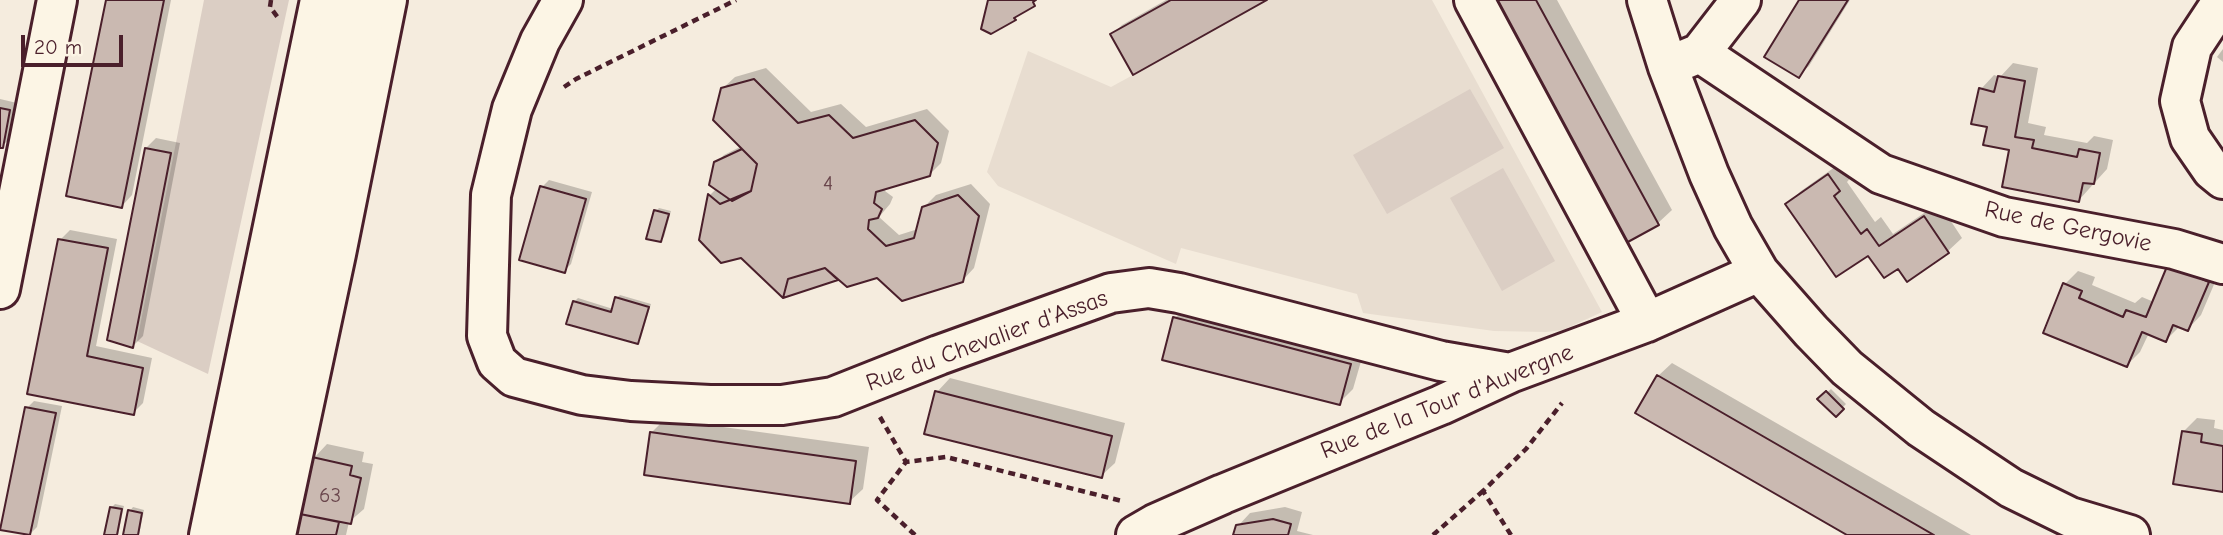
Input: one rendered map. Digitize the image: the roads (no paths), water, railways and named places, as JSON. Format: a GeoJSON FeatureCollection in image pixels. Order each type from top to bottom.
{"type":"FeatureCollection","features":[{"type":"Feature","properties":{"kind":"street"},"geometry":{"type":"LineString","coordinates":[[0,289],[57,0]]}},
{"type":"Feature","properties":{"kind":"street"},"geometry":{"type":"LineString","coordinates":[[209,535],[320,0]]}},
{"type":"Feature","properties":{"kind":"street"},"geometry":{"type":"LineString","coordinates":[[246,535],[252,488],[328,127],[342,0]]}},
{"type":"Feature","properties":{"kind":"street"},"geometry":{"type":"LineString","coordinates":[[328,127],[372,0]]}},
{"type":"Feature","properties":{"kind":"street"},"geometry":{"type":"LineString","coordinates":[[276,535],[337,254],[387,0]]}},
{"type":"Feature","properties":{"kind":"street","name":"Rue du Chevalier d'Assas"},"geometry":{"type":"LineString","coordinates":[[563,0],[540,41],[512,109],[491,195],[487,336],[497,362],[514,377],[582,395],[631,401],[782,405],[833,397],[939,355],[1111,293],[1149,288],[1180,293],[1441,361],[1510,373]]}},
{"type":"Feature","properties":{"kind":"street"},"geometry":{"type":"LineString","coordinates":[[1474,0],[1647,322]]}},
{"type":"Feature","properties":{"kind":"street"},"geometry":{"type":"LineString","coordinates":[[1647,0],[1684,60],[1709,174],[1733,227],[1759,272],[1847,368],[1921,428],[2070,526],[2130,535]]}},
{"type":"Feature","properties":{"kind":"street"},"geometry":{"type":"LineString","coordinates":[[1684,60],[1741,0]]}},
{"type":"Feature","properties":{"kind":"street"},"geometry":{"type":"LineString","coordinates":[[2223,0],[2192,47],[2180,100],[2190,138],[2212,170],[2223,179]]}},
{"type":"Feature","properties":{"kind":"street","name":"Rue de Gergovie"},"geometry":{"type":"LineString","coordinates":[[1684,60],[1881,174],[2004,217],[2174,249],[2223,264]]}},
{"type":"Feature","properties":{"kind":"street","name":"Rue de la Tour d'Auvergne"},"geometry":{"type":"LineString","coordinates":[[1146,529],[1441,405],[1510,373],[1647,322],[1759,272]]}},
{"type":"Feature","properties":{"kind":"street"},"geometry":{"type":"LineString","coordinates":[[238,535],[252,488]]}}]}
